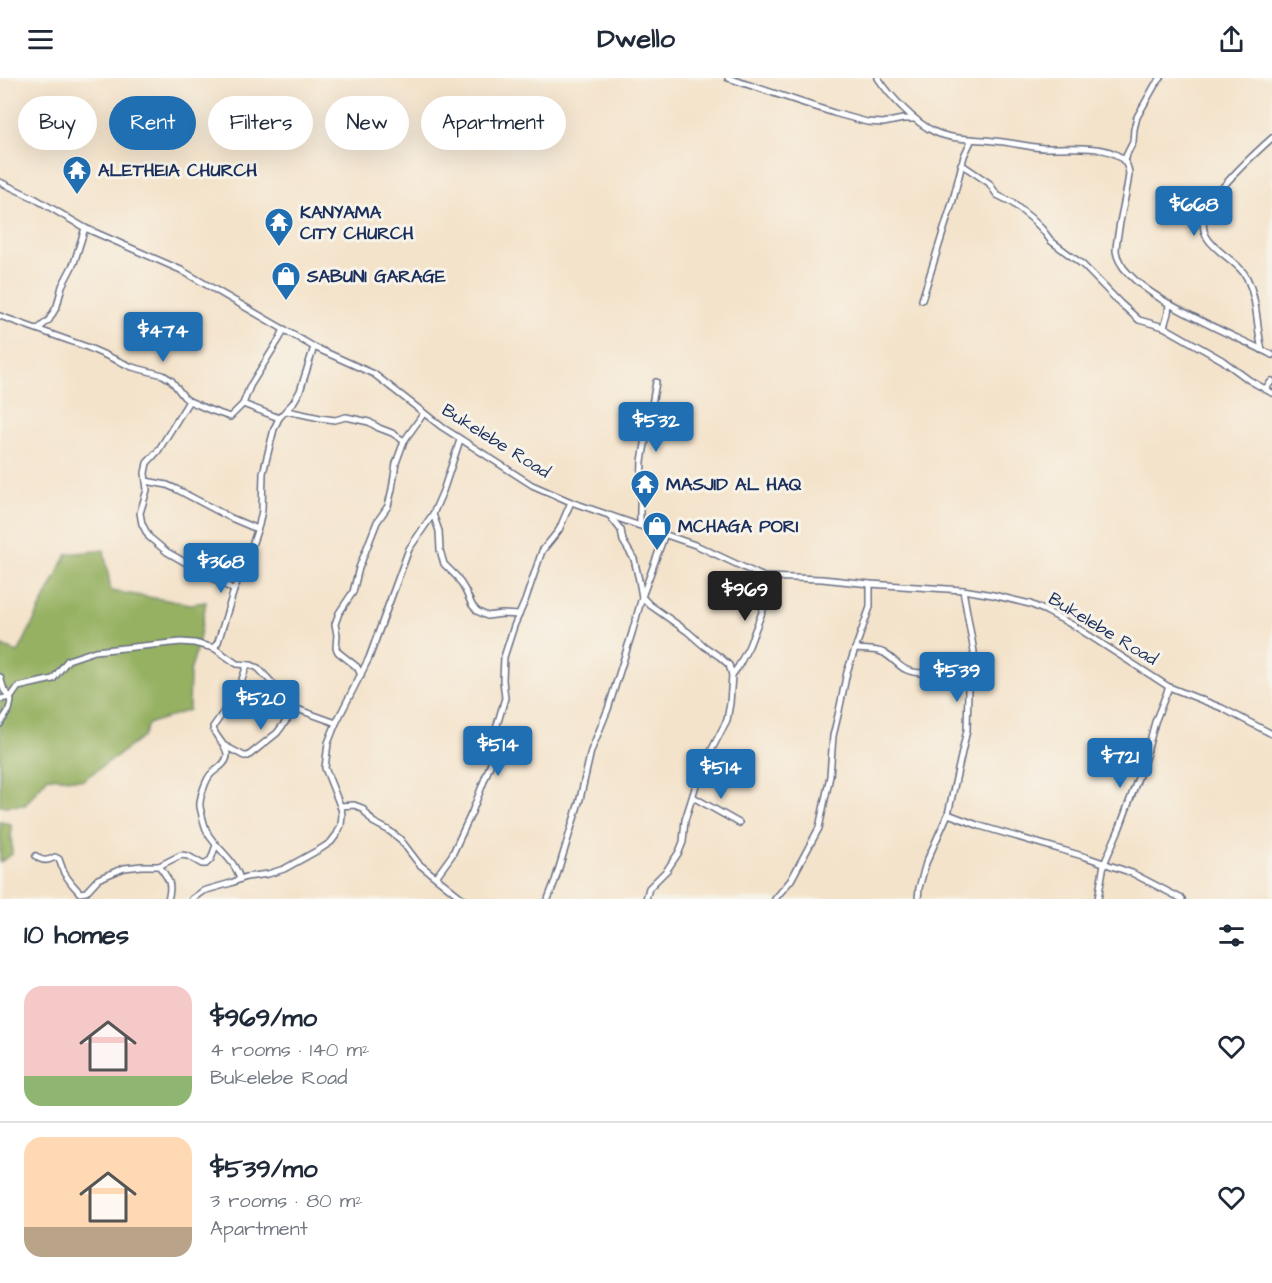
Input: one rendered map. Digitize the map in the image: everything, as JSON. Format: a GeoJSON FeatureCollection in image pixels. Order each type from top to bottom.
{"type":"FeatureCollection","features":[{"type":"Feature","properties":{"kind":"street"},"geometry":{"type":"LineString","coordinates":[[728,78],[841,116],[867,122],[883,123],[915,119]]}},
{"type":"Feature","properties":{"kind":"street"},"geometry":{"type":"LineString","coordinates":[[878,78],[905,110],[935,132],[954,137],[1043,148],[1090,147],[1106,151],[1124,160],[1129,174],[1116,246],[1119,260],[1132,276],[1169,304],[1200,322],[1272,355]]}},
{"type":"Feature","properties":{"kind":"street"},"geometry":{"type":"LineString","coordinates":[[1124,160],[1134,139],[1137,117],[1161,78]]}},
{"type":"Feature","properties":{"kind":"street"},"geometry":{"type":"LineString","coordinates":[[1262,350],[1258,334],[1256,306],[1246,275],[1210,241],[1204,232],[1203,225],[1206,213],[1218,193],[1272,138]]}},
{"type":"Feature","properties":{"kind":"street"},"geometry":{"type":"LineString","coordinates":[[922,300],[950,209],[961,164],[972,139]]}},
{"type":"Feature","properties":{"kind":"street"},"geometry":{"type":"LineString","coordinates":[[961,164],[989,183],[997,195],[1011,202],[1030,218],[1051,241],[1083,265],[1142,322],[1164,327],[1222,360],[1249,380],[1272,393]]}},
{"type":"Feature","properties":{"kind":"street","name":"Bukelebe Road"},"geometry":{"type":"LineString","coordinates":[[0,182],[34,198],[85,228],[181,270],[314,347],[374,374],[460,440],[532,485],[571,502],[698,546],[764,577],[963,590],[1030,604],[1076,627],[1169,687],[1222,708],[1272,734]]}},
{"type":"Feature","properties":{"kind":"street"},"geometry":{"type":"LineString","coordinates":[[38,329],[49,320],[57,306],[62,286],[74,263],[85,228]]}},
{"type":"Feature","properties":{"kind":"street"},"geometry":{"type":"LineString","coordinates":[[1164,327],[1169,304]]}},
{"type":"Feature","properties":{"kind":"street"},"geometry":{"type":"LineString","coordinates":[[0,316],[87,347],[132,368],[163,375],[171,380],[189,401],[230,417],[243,404],[250,386],[284,329]]}},
{"type":"Feature","properties":{"kind":"street"},"geometry":{"type":"LineString","coordinates":[[214,648],[257,529],[262,510],[263,473],[270,442],[279,418],[287,411],[300,391],[314,347]]}},
{"type":"Feature","properties":{"kind":"street"},"geometry":{"type":"LineString","coordinates":[[1265,389],[1272,381]]}},
{"type":"Feature","properties":{"kind":"street"},"geometry":{"type":"LineString","coordinates":[[640,525],[642,461],[656,382]]}},
{"type":"Feature","properties":{"kind":"street"},"geometry":{"type":"LineString","coordinates":[[189,401],[158,451],[148,460],[147,490],[140,513],[142,524],[149,537],[167,552],[234,590]]}},
{"type":"Feature","properties":{"kind":"street"},"geometry":{"type":"LineString","coordinates":[[243,404],[279,418]]}},
{"type":"Feature","properties":{"kind":"street"},"geometry":{"type":"LineString","coordinates":[[287,411],[320,418],[335,420],[346,417],[369,422],[404,441]]}},
{"type":"Feature","properties":{"kind":"street"},"geometry":{"type":"LineString","coordinates":[[362,675],[357,667],[338,652],[335,624],[351,595],[377,522],[388,506],[396,463],[404,441],[424,413]]}},
{"type":"Feature","properties":{"kind":"street"},"geometry":{"type":"LineString","coordinates":[[192,899],[203,891],[246,877],[285,869],[334,839],[341,825],[342,815],[324,765],[328,743],[362,675],[407,554],[433,514],[444,491],[460,440]]}},
{"type":"Feature","properties":{"kind":"street"},"geometry":{"type":"LineString","coordinates":[[146,481],[167,485],[257,529]]}},
{"type":"Feature","properties":{"kind":"street"},"geometry":{"type":"LineString","coordinates":[[436,877],[452,855],[494,755],[495,732],[505,698],[503,659],[542,551],[559,530],[571,502]]}},
{"type":"Feature","properties":{"kind":"street"},"geometry":{"type":"LineString","coordinates":[[433,514],[439,531],[440,550],[444,564],[457,577],[477,611],[487,616],[519,615]]}},
{"type":"Feature","properties":{"kind":"street"},"geometry":{"type":"LineString","coordinates":[[609,515],[620,528],[623,541],[634,559],[642,597],[720,657],[729,665],[732,675],[727,720],[696,785],[685,820],[683,842],[668,870],[649,888],[646,899]]}},
{"type":"Feature","properties":{"kind":"street"},"geometry":{"type":"LineString","coordinates":[[548,899],[580,799],[591,750],[608,709],[642,597],[665,534]]}},
{"type":"Feature","properties":{"kind":"street"},"geometry":{"type":"LineString","coordinates":[[732,675],[747,651],[766,602],[771,578]]}},
{"type":"Feature","properties":{"kind":"street"},"geometry":{"type":"LineString","coordinates":[[775,899],[791,880],[819,828],[830,776],[838,711],[847,672],[870,607],[870,584]]}},
{"type":"Feature","properties":{"kind":"street"},"geometry":{"type":"LineString","coordinates":[[918,899],[926,863],[948,814],[967,730],[968,690],[974,645],[963,590]]}},
{"type":"Feature","properties":{"kind":"street"},"geometry":{"type":"LineString","coordinates":[[0,724],[10,706],[10,697],[18,687],[53,679],[68,660],[107,648],[181,642],[214,648],[237,664],[258,668],[296,708],[336,723]]}},
{"type":"Feature","properties":{"kind":"street"},"geometry":{"type":"LineString","coordinates":[[855,649],[884,653],[904,669],[914,673],[922,673],[973,659]]}},
{"type":"Feature","properties":{"kind":"street"},"geometry":{"type":"LineString","coordinates":[[240,879],[234,865],[207,831],[200,802],[207,779],[222,765],[227,753],[213,732],[213,727],[234,697],[247,665]]}},
{"type":"Feature","properties":{"kind":"street"},"geometry":{"type":"LineString","coordinates":[[0,677],[4,690],[10,697]]}},
{"type":"Feature","properties":{"kind":"street"},"geometry":{"type":"LineString","coordinates":[[1098,899],[1104,864],[1120,828],[1169,687]]}},
{"type":"Feature","properties":{"kind":"street"},"geometry":{"type":"LineString","coordinates":[[0,699],[10,697]]}},
{"type":"Feature","properties":{"kind":"street"},"geometry":{"type":"LineString","coordinates":[[223,745],[248,756],[277,733],[296,708]]}},
{"type":"Feature","properties":{"kind":"street"},"geometry":{"type":"LineString","coordinates":[[693,797],[739,823]]}},
{"type":"Feature","properties":{"kind":"street"},"geometry":{"type":"LineString","coordinates":[[340,806],[354,805],[362,808],[373,822],[394,833],[403,842],[415,861],[463,899]]}},
{"type":"Feature","properties":{"kind":"street"},"geometry":{"type":"LineString","coordinates":[[948,814],[1132,873],[1182,899]]}},
{"type":"Feature","properties":{"kind":"street"},"geometry":{"type":"LineString","coordinates":[[36,856],[46,860],[58,858],[64,873],[80,893],[86,892],[98,879],[124,868],[159,866],[181,855],[206,864],[216,845]]}},
{"type":"Feature","properties":{"kind":"street"},"geometry":{"type":"LineString","coordinates":[[159,866],[170,884],[168,899]]}},
{"type":"Feature","properties":{"kind":"green space"},"geometry":{"type":"Polygon","coordinates":[[[104,550],[111,591],[191,604],[206,602],[190,672],[189,710],[148,724],[143,737],[83,780],[48,777],[25,805],[0,806],[0,645],[18,653],[67,554],[104,550]]]}},
{"type":"Feature","properties":{"kind":"green space"},"geometry":{"type":"Polygon","coordinates":[[[0,822],[11,824],[12,854],[0,862],[0,822]]]}},
{"type":"Feature","properties":{"kind":"place","name":"ALETHEIA CHURCH"},"geometry":{"type":"Point","coordinates":[77,196]}},
{"type":"Feature","properties":{"kind":"place","name":"KANYAMA CITY CHURCH"},"geometry":{"type":"Point","coordinates":[279,248]}},
{"type":"Feature","properties":{"kind":"place","name":"SABUNI GARAGE"},"geometry":{"type":"Point","coordinates":[286,302]}},
{"type":"Feature","properties":{"kind":"place","name":"MASJID AL HAQ"},"geometry":{"type":"Point","coordinates":[645,510]}},
{"type":"Feature","properties":{"kind":"place","name":"MCHAGA PORI"},"geometry":{"type":"Point","coordinates":[657,552]}}]}
